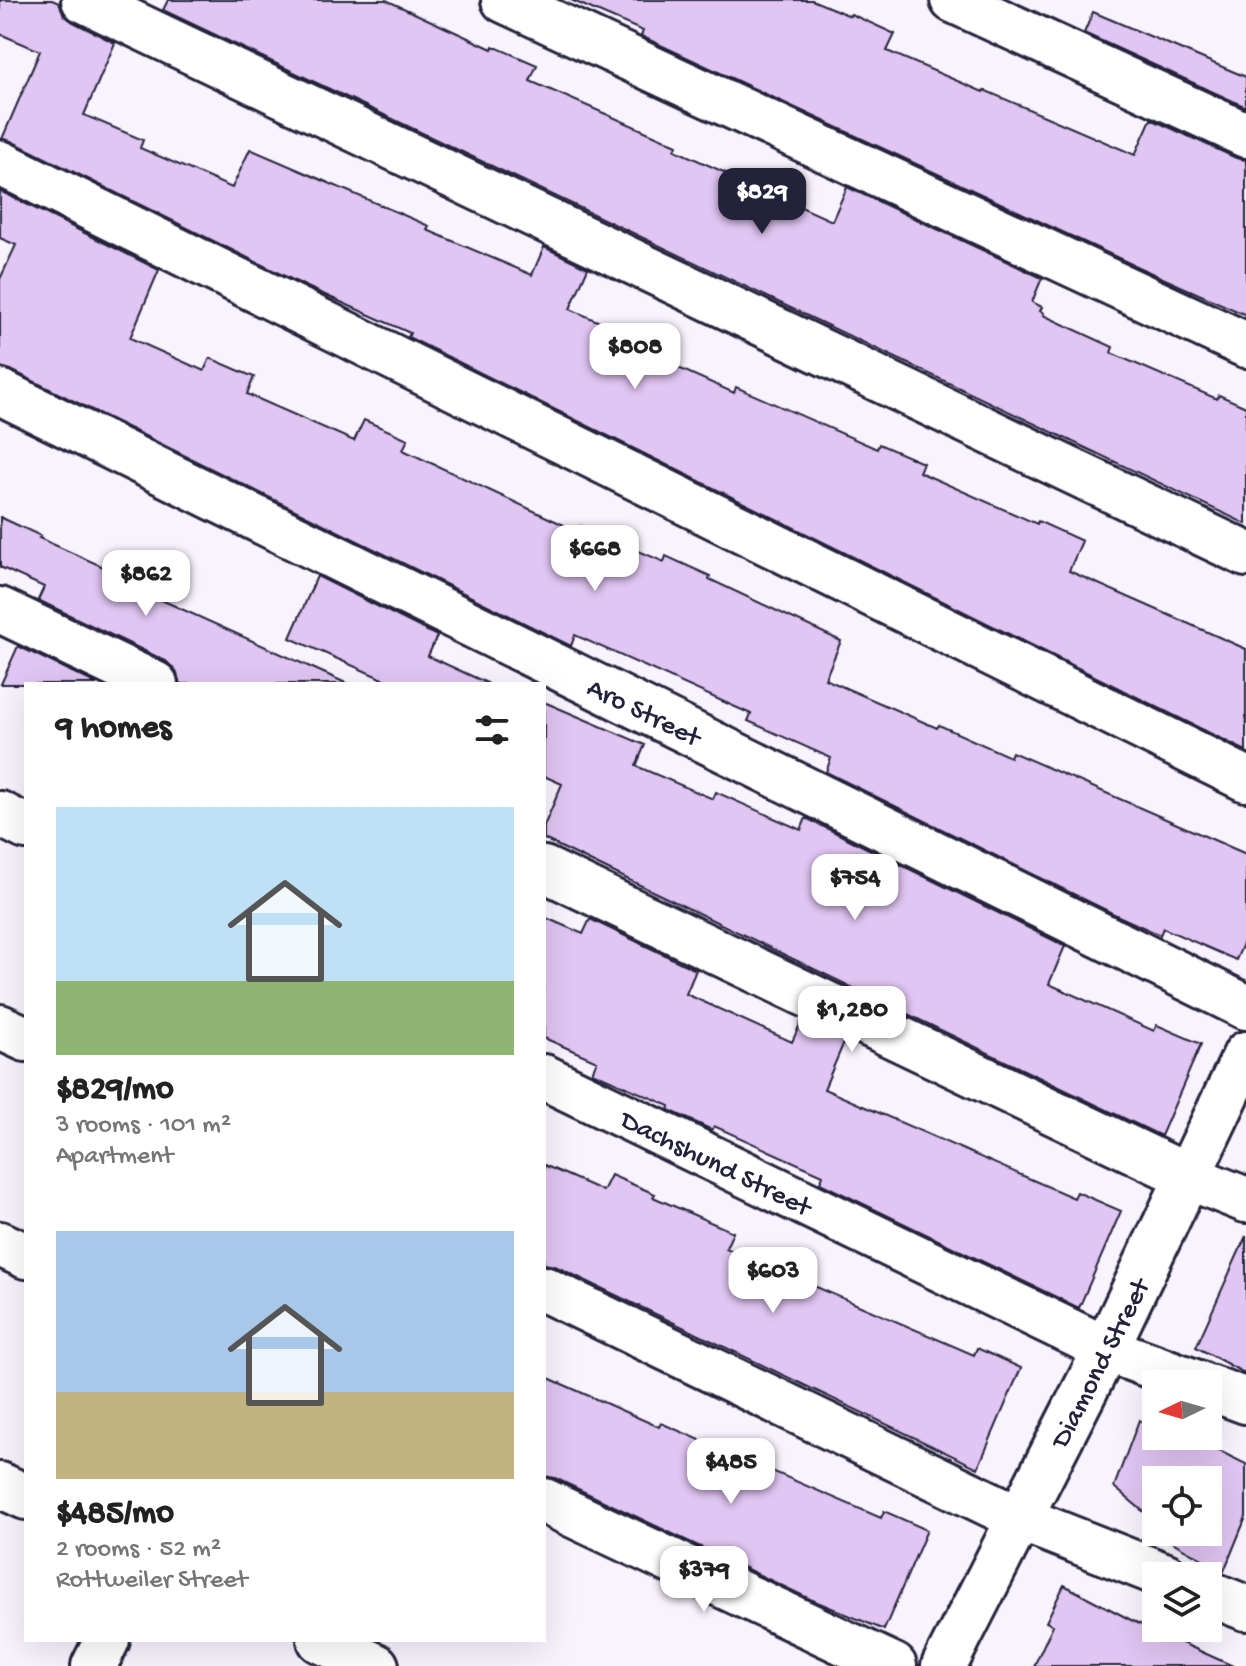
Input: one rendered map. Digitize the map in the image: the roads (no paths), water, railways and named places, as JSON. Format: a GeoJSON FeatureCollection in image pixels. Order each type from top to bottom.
{"type":"FeatureCollection","features":[{"type":"Feature","properties":{"kind":"street"},"geometry":{"type":"LineString","coordinates":[[84,0],[1246,554]]}},
{"type":"Feature","properties":{"kind":"street"},"geometry":{"type":"LineString","coordinates":[[504,0],[1246,345]]}},
{"type":"Feature","properties":{"kind":"street"},"geometry":{"type":"LineString","coordinates":[[953,0],[1246,135]]}},
{"type":"Feature","properties":{"kind":"street"},"geometry":{"type":"LineString","coordinates":[[0,163],[1246,779]]}},
{"type":"Feature","properties":{"kind":"street","name":"Aro Street"},"geometry":{"type":"LineString","coordinates":[[0,392],[1246,1007]]}},
{"type":"Feature","properties":{"kind":"street"},"geometry":{"type":"LineString","coordinates":[[0,610],[151,682]]}},
{"type":"Feature","properties":{"kind":"street"},"geometry":{"type":"LineString","coordinates":[[0,814],[24,826]]}},
{"type":"Feature","properties":{"kind":"street"},"geometry":{"type":"LineString","coordinates":[[546,870],[1189,1177],[1246,1200]]}},
{"type":"Feature","properties":{"kind":"street"},"geometry":{"type":"LineString","coordinates":[[0,1027],[24,1038]]}},
{"type":"Feature","properties":{"kind":"street","name":"Diamond Street"},"geometry":{"type":"LineString","coordinates":[[944,1666],[1106,1349],[1246,1054]]}},
{"type":"Feature","properties":{"kind":"street","name":"Dachshund Street"},"geometry":{"type":"LineString","coordinates":[[546,1078],[1106,1349],[1162,1370]]}},
{"type":"Feature","properties":{"kind":"street"},"geometry":{"type":"LineString","coordinates":[[0,1244],[24,1255]]}},
{"type":"Feature","properties":{"kind":"street"},"geometry":{"type":"LineString","coordinates":[[546,1290],[1019,1518],[1142,1567]]}},
{"type":"Feature","properties":{"kind":"street"},"geometry":{"type":"LineString","coordinates":[[1222,1392],[1246,1401]]}},
{"type":"Feature","properties":{"kind":"street"},"geometry":{"type":"LineString","coordinates":[[0,1485],[24,1496]]}},
{"type":"Feature","properties":{"kind":"street"},"geometry":{"type":"LineString","coordinates":[[546,1502],[894,1666]]}},
{"type":"Feature","properties":{"kind":"street"},"geometry":{"type":"LineString","coordinates":[[1222,1599],[1246,1608]]}},
{"type":"Feature","properties":{"kind":"street"},"geometry":{"type":"LineString","coordinates":[[94,1666],[106,1642]]}},
{"type":"Feature","properties":{"kind":"street"},"geometry":{"type":"LineString","coordinates":[[299,1666],[309,1642]]}},
{"type":"Feature","properties":{"kind":"street"},"geometry":{"type":"LineString","coordinates":[[324,1642],[376,1666]]}}]}
